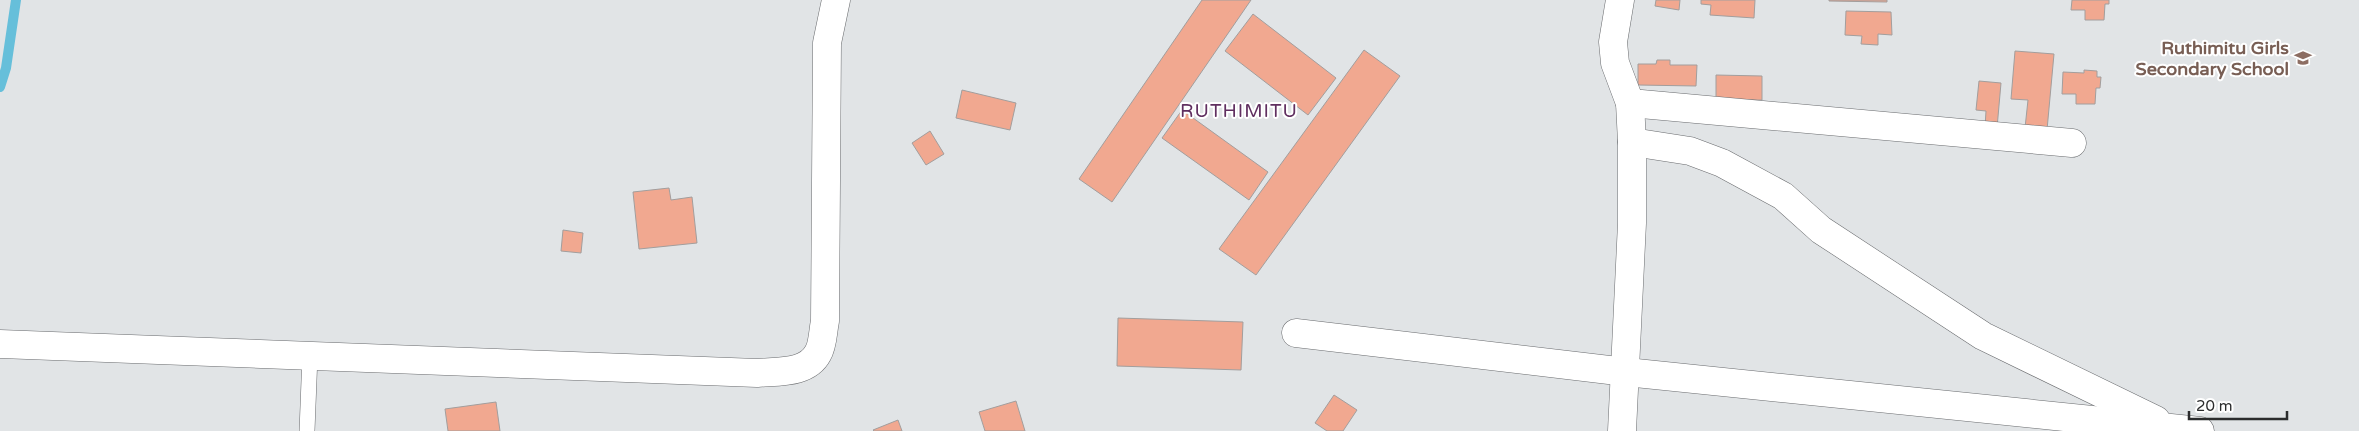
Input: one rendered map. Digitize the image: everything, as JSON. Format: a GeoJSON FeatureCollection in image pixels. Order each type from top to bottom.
{"type":"FeatureCollection","features":[{"type":"Feature","properties":{"kind":"street"},"geometry":{"type":"LineString","coordinates":[[0,344],[756,373],[794,369],[808,365],[819,352],[825,321],[827,43],[836,0]]}},
{"type":"Feature","properties":{"kind":"street"},"geometry":{"type":"LineString","coordinates":[[1620,0],[1613,42],[1615,63],[1630,104],[1632,142],[1632,223],[1622,431]]}},
{"type":"Feature","properties":{"kind":"street"},"geometry":{"type":"LineString","coordinates":[[1630,104],[2072,143]]}},
{"type":"Feature","properties":{"kind":"street"},"geometry":{"type":"LineString","coordinates":[[1632,142],[1690,151],[1722,163],[1783,196],[1821,230],[1983,336],[2173,428]]}},
{"type":"Feature","properties":{"kind":"street"},"geometry":{"type":"LineString","coordinates":[[1296,333],[1626,372],[2200,431]]}},
{"type":"Feature","properties":{"kind":"street"},"geometry":{"type":"LineString","coordinates":[[2034,431],[2070,418]]}},
{"type":"Feature","properties":{"kind":"lane"},"geometry":{"type":"LineString","coordinates":[[307,431],[310,355]]}},
{"type":"Feature","properties":{"kind":"building"},"geometry":{"type":"Polygon","coordinates":[[[1202,0],[1251,0],[1112,202],[1079,179],[1202,0]]]}},
{"type":"Feature","properties":{"kind":"building"},"geometry":{"type":"Polygon","coordinates":[[[1656,0],[1680,0],[1679,10],[1655,6],[1656,0]]]}},
{"type":"Feature","properties":{"kind":"building"},"geometry":{"type":"Polygon","coordinates":[[[1701,0],[1755,0],[1754,18],[1710,15],[1711,5],[1701,4],[1701,0]]]}},
{"type":"Feature","properties":{"kind":"building"},"geometry":{"type":"Polygon","coordinates":[[[1887,0],[1887,2],[1829,1],[1887,0]]]}},
{"type":"Feature","properties":{"kind":"building"},"geometry":{"type":"Polygon","coordinates":[[[2072,0],[2109,0],[2109,4],[2105,4],[2104,20],[2085,20],[2085,10],[2071,10],[2072,0]]]}},
{"type":"Feature","properties":{"kind":"building"},"geometry":{"type":"Polygon","coordinates":[[[1846,11],[1891,12],[1892,35],[1878,34],[1878,45],[1861,44],[1862,36],[1845,35],[1846,11]]]}},
{"type":"Feature","properties":{"kind":"building"},"geometry":{"type":"Polygon","coordinates":[[[1253,14],[1336,78],[1308,115],[1225,51],[1253,14]]]}},
{"type":"Feature","properties":{"kind":"building"},"geometry":{"type":"Polygon","coordinates":[[[1364,50],[1400,76],[1256,275],[1219,249],[1364,50]]]}},
{"type":"Feature","properties":{"kind":"building"},"geometry":{"type":"Polygon","coordinates":[[[2015,51],[2054,54],[2047,130],[2025,128],[2028,100],[2011,99],[2015,51]]]}},
{"type":"Feature","properties":{"kind":"building"},"geometry":{"type":"Polygon","coordinates":[[[1657,60],[1670,60],[1670,65],[1697,65],[1696,86],[1638,85],[1638,64],[1656,64],[1657,60]]]}},
{"type":"Feature","properties":{"kind":"building"},"geometry":{"type":"Polygon","coordinates":[[[2084,70],[2097,71],[2097,77],[2101,77],[2100,88],[2096,88],[2095,104],[2076,104],[2076,94],[2062,94],[2063,72],[2084,73],[2084,70]]]}},
{"type":"Feature","properties":{"kind":"building"},"geometry":{"type":"Polygon","coordinates":[[[1716,75],[1762,76],[1762,100],[1748,100],[1748,109],[1716,100],[1716,75]]]}},
{"type":"Feature","properties":{"kind":"building"},"geometry":{"type":"Polygon","coordinates":[[[1979,81],[2001,83],[1997,128],[1985,127],[1986,111],[1976,110],[1979,81]]]}},
{"type":"Feature","properties":{"kind":"building"},"geometry":{"type":"Polygon","coordinates":[[[962,90],[1016,103],[1010,130],[956,118],[962,90]]]}},
{"type":"Feature","properties":{"kind":"building"},"geometry":{"type":"Polygon","coordinates":[[[1182,110],[1268,172],[1249,200],[1162,138],[1182,110]]]}},
{"type":"Feature","properties":{"kind":"building"},"geometry":{"type":"Polygon","coordinates":[[[930,131],[944,154],[926,165],[912,143],[930,131]]]}},
{"type":"Feature","properties":{"kind":"building"},"geometry":{"type":"Polygon","coordinates":[[[669,188],[671,200],[692,197],[697,243],[639,249],[633,192],[669,188]]]}},
{"type":"Feature","properties":{"kind":"building"},"geometry":{"type":"Polygon","coordinates":[[[563,230],[583,233],[581,253],[561,251],[563,230]]]}},
{"type":"Feature","properties":{"kind":"building"},"geometry":{"type":"Polygon","coordinates":[[[1118,318],[1243,322],[1241,370],[1117,366],[1118,318]]]}},
{"type":"Feature","properties":{"kind":"building"},"geometry":{"type":"Polygon","coordinates":[[[1334,395],[1357,410],[1343,431],[1327,431],[1315,423],[1334,395]]]}},
{"type":"Feature","properties":{"kind":"building"},"geometry":{"type":"Polygon","coordinates":[[[1016,401],[1025,431],[985,431],[979,412],[1016,401]]]}},
{"type":"Feature","properties":{"kind":"building"},"geometry":{"type":"Polygon","coordinates":[[[496,402],[500,431],[448,431],[445,409],[496,402]]]}},
{"type":"Feature","properties":{"kind":"building"},"geometry":{"type":"Polygon","coordinates":[[[898,420],[902,431],[873,430],[898,420]]]}},
{"type":"Feature","properties":{"kind":"waterway"},"geometry":{"type":"LineString","coordinates":[[0,87],[6,68],[16,0]]}},
{"type":"Feature","properties":{"kind":"place","name":"Ruthimitu Girls Secondary School"},"geometry":{"type":"Point","coordinates":[2303,58]}},
{"type":"Feature","properties":{"kind":"district","name":"RUTHIMITU"},"geometry":{"type":"Point","coordinates":[1239,111]}}]}
